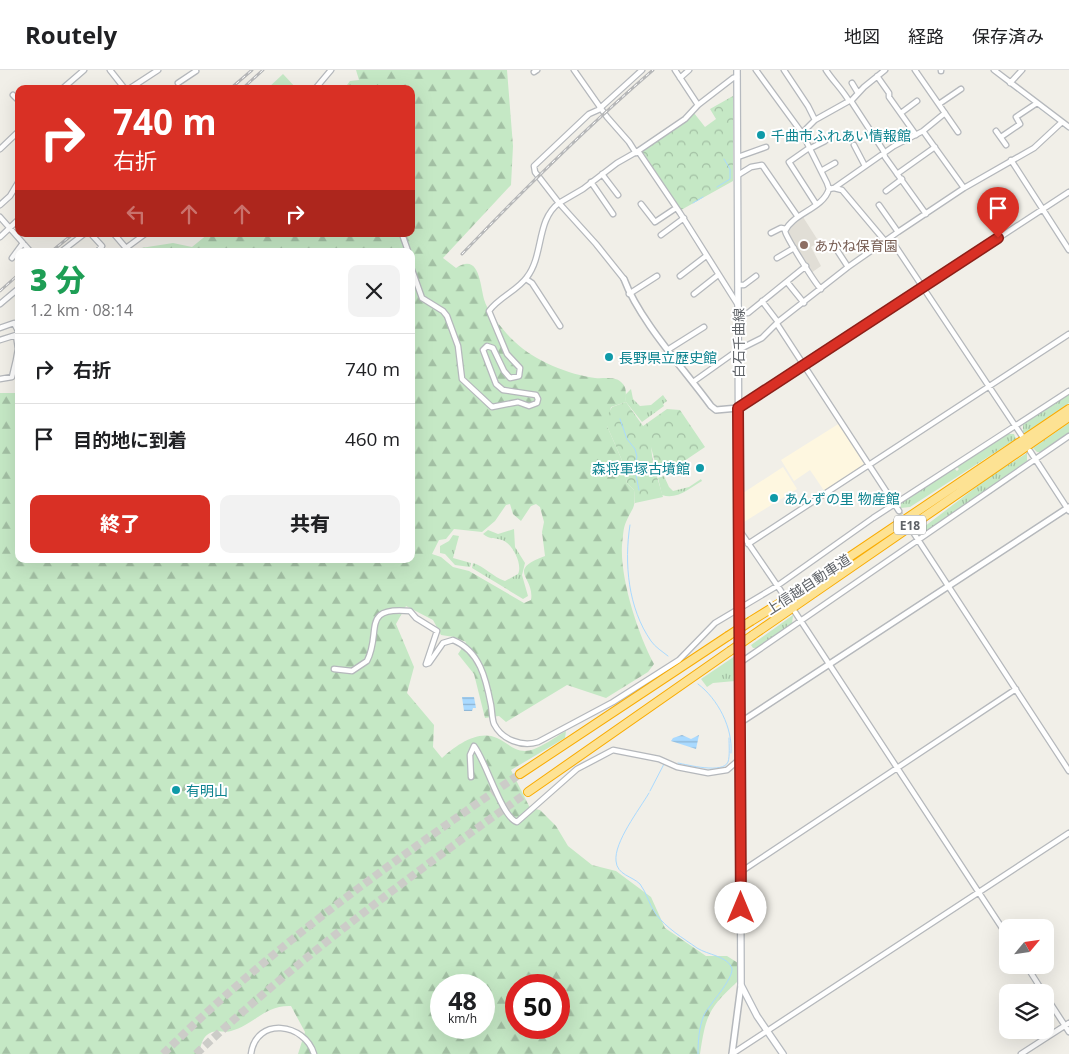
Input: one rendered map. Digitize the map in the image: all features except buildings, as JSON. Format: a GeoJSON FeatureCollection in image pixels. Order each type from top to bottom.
{"type":"FeatureCollection","features":[{"type":"Feature","properties":{"kind":"highway","name":"上信越自動車道"},"geometry":{"type":"LineString","coordinates":[[520,774],[793,595],[1069,409]]}},
{"type":"Feature","properties":{"kind":"highway","name":"上信越自動車道"},"geometry":{"type":"LineString","coordinates":[[528,792],[1069,417]]}},
{"type":"Feature","properties":{"kind":"main road","name":"白石千曲線"},"geometry":{"type":"LineString","coordinates":[[737,70],[741,985],[782,1054]]}},
{"type":"Feature","properties":{"kind":"street"},"geometry":{"type":"LineString","coordinates":[[67,85],[84,70]]}},
{"type":"Feature","properties":{"kind":"street"},"geometry":{"type":"LineString","coordinates":[[110,70],[121,85]]}},
{"type":"Feature","properties":{"kind":"street"},"geometry":{"type":"LineString","coordinates":[[135,85],[158,70]]}},
{"type":"Feature","properties":{"kind":"street"},"geometry":{"type":"LineString","coordinates":[[318,85],[331,70]]}},
{"type":"Feature","properties":{"kind":"street"},"geometry":{"type":"LineString","coordinates":[[574,70],[600,107],[637,152],[684,218],[738,305]]}},
{"type":"Feature","properties":{"kind":"street"},"geometry":{"type":"LineString","coordinates":[[642,70],[600,107],[588,114],[534,166],[535,172],[624,279],[629,294],[693,382],[716,410],[738,408],[1069,192]]}},
{"type":"Feature","properties":{"kind":"street"},"geometry":{"type":"LineString","coordinates":[[675,70],[698,105]]}},
{"type":"Feature","properties":{"kind":"street"},"geometry":{"type":"LineString","coordinates":[[680,78],[689,70]]}},
{"type":"Feature","properties":{"kind":"street"},"geometry":{"type":"LineString","coordinates":[[756,70],[802,133],[831,189]]}},
{"type":"Feature","properties":{"kind":"street"},"geometry":{"type":"LineString","coordinates":[[784,70],[815,120]]}},
{"type":"Feature","properties":{"kind":"street"},"geometry":{"type":"LineString","coordinates":[[826,70],[833,82],[840,86],[897,174],[926,214]]}},
{"type":"Feature","properties":{"kind":"street"},"geometry":{"type":"LineString","coordinates":[[802,133],[815,120],[850,101],[885,70]]}},
{"type":"Feature","properties":{"kind":"street"},"geometry":{"type":"LineString","coordinates":[[915,70],[958,132]]}},
{"type":"Feature","properties":{"kind":"street"},"geometry":{"type":"LineString","coordinates":[[994,70],[1069,127]]}},
{"type":"Feature","properties":{"kind":"street"},"geometry":{"type":"LineString","coordinates":[[1010,82],[1022,70]]}},
{"type":"Feature","properties":{"kind":"street"},"geometry":{"type":"LineString","coordinates":[[178,83],[196,71]]}},
{"type":"Feature","properties":{"kind":"street"},"geometry":{"type":"LineString","coordinates":[[877,76],[900,113],[916,134]]}},
{"type":"Feature","properties":{"kind":"street"},"geometry":{"type":"LineString","coordinates":[[415,278],[422,298],[443,311],[447,316],[458,346],[462,379],[489,405],[496,408],[518,402],[534,405],[538,399],[531,393],[503,390],[496,384],[489,363],[483,354],[484,348],[490,346],[493,348],[506,375],[515,378],[519,376],[520,368],[507,354],[489,311],[526,279],[534,264],[549,212],[559,203],[685,119],[698,105],[733,78],[737,77]]}},
{"type":"Feature","properties":{"kind":"street"},"geometry":{"type":"LineString","coordinates":[[852,83],[858,93]]}},
{"type":"Feature","properties":{"kind":"street"},"geometry":{"type":"LineString","coordinates":[[939,104],[961,89]]}},
{"type":"Feature","properties":{"kind":"street"},"geometry":{"type":"LineString","coordinates":[[900,113],[916,101]]}},
{"type":"Feature","properties":{"kind":"street"},"geometry":{"type":"LineString","coordinates":[[1001,137],[1020,124],[1016,117],[1037,103]]}},
{"type":"Feature","properties":{"kind":"street"},"geometry":{"type":"LineString","coordinates":[[821,289],[813,281],[806,266],[786,237],[786,230],[798,217],[816,204],[831,189],[884,153],[923,131],[946,113]]}},
{"type":"Feature","properties":{"kind":"street"},"geometry":{"type":"LineString","coordinates":[[693,382],[738,350],[762,338],[777,323],[848,267],[898,232],[964,188],[1034,148],[1062,122]]}},
{"type":"Feature","properties":{"kind":"street"},"geometry":{"type":"LineString","coordinates":[[923,131],[964,188]]}},
{"type":"Feature","properties":{"kind":"street"},"geometry":{"type":"LineString","coordinates":[[996,131],[1006,145]]}},
{"type":"Feature","properties":{"kind":"street"},"geometry":{"type":"LineString","coordinates":[[0,148],[15,135]]}},
{"type":"Feature","properties":{"kind":"street"},"geometry":{"type":"LineString","coordinates":[[816,204],[789,162],[825,141]]}},
{"type":"Feature","properties":{"kind":"street"},"geometry":{"type":"LineString","coordinates":[[854,145],[865,166]]}},
{"type":"Feature","properties":{"kind":"street"},"geometry":{"type":"LineString","coordinates":[[738,157],[766,146]]}},
{"type":"Feature","properties":{"kind":"street"},"geometry":{"type":"LineString","coordinates":[[897,174],[935,147]]}},
{"type":"Feature","properties":{"kind":"street"},"geometry":{"type":"LineString","coordinates":[[1011,160],[1069,250]]}},
{"type":"Feature","properties":{"kind":"street"},"geometry":{"type":"LineString","coordinates":[[821,171],[835,163]]}},
{"type":"Feature","properties":{"kind":"street"},"geometry":{"type":"LineString","coordinates":[[738,175],[751,167],[762,165],[798,217]]}},
{"type":"Feature","properties":{"kind":"street"},"geometry":{"type":"LineString","coordinates":[[602,174],[618,195]]}},
{"type":"Feature","properties":{"kind":"street"},"geometry":{"type":"LineString","coordinates":[[886,191],[902,179]]}},
{"type":"Feature","properties":{"kind":"street"},"geometry":{"type":"LineString","coordinates":[[591,182],[613,214]]}},
{"type":"Feature","properties":{"kind":"street"},"geometry":{"type":"LineString","coordinates":[[0,205],[10,196],[15,188]]}},
{"type":"Feature","properties":{"kind":"street"},"geometry":{"type":"LineString","coordinates":[[831,189],[842,190],[888,240],[922,287],[1022,436]]}},
{"type":"Feature","properties":{"kind":"street"},"geometry":{"type":"LineString","coordinates":[[642,204],[655,222],[676,208]]}},
{"type":"Feature","properties":{"kind":"street"},"geometry":{"type":"LineString","coordinates":[[878,205],[898,232]]}},
{"type":"Feature","properties":{"kind":"street"},"geometry":{"type":"LineString","coordinates":[[0,217],[15,233]]}},
{"type":"Feature","properties":{"kind":"street"},"geometry":{"type":"LineString","coordinates":[[661,235],[684,218]]}},
{"type":"Feature","properties":{"kind":"street"},"geometry":{"type":"LineString","coordinates":[[0,237],[15,223]]}},
{"type":"Feature","properties":{"kind":"street"},"geometry":{"type":"LineString","coordinates":[[771,233],[781,228],[786,230]]}},
{"type":"Feature","properties":{"kind":"street"},"geometry":{"type":"LineString","coordinates":[[18,237],[27,248]]}},
{"type":"Feature","properties":{"kind":"street"},"geometry":{"type":"LineString","coordinates":[[66,248],[80,237]]}},
{"type":"Feature","properties":{"kind":"street"},"geometry":{"type":"LineString","coordinates":[[94,237],[102,246],[100,248]]}},
{"type":"Feature","properties":{"kind":"street"},"geometry":{"type":"LineString","coordinates":[[117,237],[126,248],[140,237]]}},
{"type":"Feature","properties":{"kind":"street"},"geometry":{"type":"LineString","coordinates":[[19,248],[23,243]]}},
{"type":"Feature","properties":{"kind":"street"},"geometry":{"type":"LineString","coordinates":[[833,244],[848,267]]}},
{"type":"Feature","properties":{"kind":"street"},"geometry":{"type":"LineString","coordinates":[[777,258],[794,248]]}},
{"type":"Feature","properties":{"kind":"street"},"geometry":{"type":"LineString","coordinates":[[12,258],[15,254]]}},
{"type":"Feature","properties":{"kind":"street"},"geometry":{"type":"LineString","coordinates":[[680,276],[706,256]]}},
{"type":"Feature","properties":{"kind":"street"},"geometry":{"type":"LineString","coordinates":[[738,314],[748,313],[806,266]]}},
{"type":"Feature","properties":{"kind":"street"},"geometry":{"type":"LineString","coordinates":[[694,294],[718,275]]}},
{"type":"Feature","properties":{"kind":"street"},"geometry":{"type":"LineString","coordinates":[[629,294],[657,276]]}},
{"type":"Feature","properties":{"kind":"street"},"geometry":{"type":"LineString","coordinates":[[738,285],[744,285],[756,276]]}},
{"type":"Feature","properties":{"kind":"street"},"geometry":{"type":"LineString","coordinates":[[526,279],[532,283],[560,326]]}},
{"type":"Feature","properties":{"kind":"street"},"geometry":{"type":"LineString","coordinates":[[787,282],[804,303]]}},
{"type":"Feature","properties":{"kind":"street"},"geometry":{"type":"LineString","coordinates":[[0,304],[15,291]]}},
{"type":"Feature","properties":{"kind":"street"},"geometry":{"type":"LineString","coordinates":[[762,302],[899,511]]}},
{"type":"Feature","properties":{"kind":"street"},"geometry":{"type":"LineString","coordinates":[[0,328],[14,324],[15,326]]}},
{"type":"Feature","properties":{"kind":"street"},"geometry":{"type":"LineString","coordinates":[[669,349],[704,328]]}},
{"type":"Feature","properties":{"kind":"street"},"geometry":{"type":"LineString","coordinates":[[748,544],[1069,334]]}},
{"type":"Feature","properties":{"kind":"street"},"geometry":{"type":"LineString","coordinates":[[0,340],[15,335]]}},
{"type":"Feature","properties":{"kind":"street"},"geometry":{"type":"LineString","coordinates":[[0,379],[12,377],[15,367]]}},
{"type":"Feature","properties":{"kind":"street"},"geometry":{"type":"LineString","coordinates":[[334,669],[352,671],[366,661],[375,626],[382,612],[389,609],[410,611],[416,618],[437,631],[426,664],[429,663],[443,642],[454,640],[467,647],[483,672],[494,725],[503,735],[517,743],[528,745],[613,702],[678,660],[715,623],[777,586],[894,504],[1069,391]]}},
{"type":"Feature","properties":{"kind":"street"},"geometry":{"type":"LineString","coordinates":[[741,662],[1069,436]]}},
{"type":"Feature","properties":{"kind":"street"},"geometry":{"type":"LineString","coordinates":[[741,722],[1068,509],[1030,451]]}},
{"type":"Feature","properties":{"kind":"street"},"geometry":{"type":"LineString","coordinates":[[739,531],[783,594]]}},
{"type":"Feature","properties":{"kind":"street"},"geometry":{"type":"LineString","coordinates":[[913,532],[1069,771]]}},
{"type":"Feature","properties":{"kind":"street"},"geometry":{"type":"LineString","coordinates":[[795,612],[999,924]]}},
{"type":"Feature","properties":{"kind":"street"},"geometry":{"type":"LineString","coordinates":[[742,871],[1016,689]]}},
{"type":"Feature","properties":{"kind":"street"},"geometry":{"type":"LineString","coordinates":[[471,777],[470,755],[474,746],[487,767],[504,808],[512,820],[517,822],[577,769],[613,750],[659,759],[677,767],[708,773],[727,770],[741,758]]}},
{"type":"Feature","properties":{"kind":"street"},"geometry":{"type":"LineString","coordinates":[[732,1054],[1069,833]]}},
{"type":"Feature","properties":{"kind":"street"},"geometry":{"type":"LineString","coordinates":[[732,1054],[741,985]]}},
{"type":"Feature","properties":{"kind":"street"},"geometry":{"type":"LineString","coordinates":[[1054,1007],[1067,1024],[1069,1032]]}},
{"type":"Feature","properties":{"kind":"street"},"geometry":{"type":"LineString","coordinates":[[1021,1054],[1067,1024]]}},
{"type":"Feature","properties":{"kind":"street"},"geometry":{"type":"LineString","coordinates":[[251,1054],[261,1036],[267,1030],[277,1027],[286,1028],[298,1035],[310,1046],[314,1054]]}},
{"type":"Feature","properties":{"kind":"shaded area","name":"あかね保育園"},"geometry":{"type":"Polygon","coordinates":[[[803,217],[819,242],[811,247],[821,266],[811,273],[788,232],[790,227],[803,217]]]}},
{"type":"Feature","properties":{"kind":"shaded area"},"geometry":{"type":"Polygon","coordinates":[[[840,423],[865,466],[825,492],[810,470],[794,481],[781,460],[840,423]]]}},
{"type":"Feature","properties":{"kind":"shaded area"},"geometry":{"type":"Polygon","coordinates":[[[783,467],[797,489],[744,522],[743,493],[783,467]]]}},
{"type":"Feature","properties":{"kind":"green space"},"geometry":{"type":"Polygon","coordinates":[[[356,70],[507,70],[513,146],[511,185],[443,258],[456,268],[464,264],[470,264],[475,268],[485,302],[490,311],[507,334],[523,349],[552,366],[574,374],[615,379],[625,387],[626,402],[611,407],[607,426],[621,458],[627,483],[634,490],[635,496],[632,510],[625,524],[622,559],[631,606],[642,638],[654,664],[648,672],[606,698],[567,685],[506,722],[499,716],[485,718],[474,674],[458,654],[466,642],[454,637],[441,635],[433,620],[406,606],[396,624],[414,667],[407,693],[434,725],[433,747],[442,758],[460,744],[475,737],[490,736],[501,740],[517,750],[525,751],[540,746],[566,731],[565,738],[511,770],[530,808],[540,810],[556,826],[568,846],[592,865],[616,871],[651,897],[665,928],[706,956],[727,956],[738,963],[737,982],[714,1006],[704,1030],[700,1054],[298,1054],[305,1032],[291,1006],[282,1006],[267,1012],[240,1028],[227,1032],[212,1032],[202,1041],[199,1054],[0,1054],[0,393],[15,393],[15,563],[415,563],[415,248],[141,248],[173,243],[192,247],[204,237],[415,237],[415,85],[347,85],[350,81],[359,80],[356,70]],[[510,504],[506,505],[495,521],[482,532],[454,529],[446,539],[439,540],[432,554],[441,557],[453,567],[469,571],[524,603],[531,600],[531,592],[524,575],[524,570],[533,561],[545,556],[542,532],[544,522],[540,507],[536,504],[531,506],[521,521],[513,514],[510,504]]]}},
{"type":"Feature","properties":{"kind":"green space"},"geometry":{"type":"Polygon","coordinates":[[[283,74],[293,85],[271,85],[283,74]]]}},
{"type":"Feature","properties":{"kind":"green space"},"geometry":{"type":"Polygon","coordinates":[[[733,96],[733,181],[681,210],[642,151],[694,113],[705,127],[716,119],[710,109],[733,96]]]}},
{"type":"Feature","properties":{"kind":"green space"},"geometry":{"type":"Polygon","coordinates":[[[631,389],[633,399],[640,406],[651,405],[663,395],[667,401],[663,404],[664,406],[642,422],[626,402],[625,395],[631,389]]]}},
{"type":"Feature","properties":{"kind":"green space"},"geometry":{"type":"Polygon","coordinates":[[[1069,392],[1069,403],[1025,433],[1023,432],[1023,424],[1069,392]]]}},
{"type":"Feature","properties":{"kind":"green space"},"geometry":{"type":"Polygon","coordinates":[[[626,402],[643,426],[667,409],[680,410],[705,447],[671,470],[658,474],[651,447],[653,463],[663,497],[635,503],[634,490],[627,483],[621,458],[607,426],[607,416],[612,407],[626,402]]]}},
{"type":"Feature","properties":{"kind":"green space"},"geometry":{"type":"Polygon","coordinates":[[[1069,423],[1069,434],[1040,452],[1033,448],[1069,423]]]}},
{"type":"Feature","properties":{"kind":"green space"},"geometry":{"type":"Polygon","coordinates":[[[1008,434],[1014,434],[1016,439],[910,507],[901,508],[900,502],[954,468],[957,471],[959,469],[957,467],[1008,434]]]}},
{"type":"Feature","properties":{"kind":"green space"},"geometry":{"type":"Polygon","coordinates":[[[1027,453],[1027,461],[923,535],[916,533],[992,475],[1027,453]]]}},
{"type":"Feature","properties":{"kind":"green space"},"geometry":{"type":"Polygon","coordinates":[[[664,476],[673,491],[689,487],[701,479],[702,481],[678,495],[668,496],[662,495],[658,478],[664,476]]]}},
{"type":"Feature","properties":{"kind":"green space"},"geometry":{"type":"Polygon","coordinates":[[[514,529],[515,547],[525,563],[522,575],[528,596],[523,599],[472,568],[473,563],[477,564],[505,581],[518,574],[518,560],[513,549],[502,540],[490,538],[483,534],[488,530],[498,534],[514,529]]]}},
{"type":"Feature","properties":{"kind":"green space"},"geometry":{"type":"Polygon","coordinates":[[[453,535],[459,536],[453,558],[471,563],[470,567],[455,565],[445,554],[440,553],[440,546],[449,541],[453,535]]]}},
{"type":"Feature","properties":{"kind":"green space"},"geometry":{"type":"Polygon","coordinates":[[[793,615],[792,624],[759,648],[753,648],[751,645],[793,615]]]}},
{"type":"Feature","properties":{"kind":"green space"},"geometry":{"type":"Polygon","coordinates":[[[735,656],[735,681],[713,683],[707,687],[701,679],[735,656]]]}},
{"type":"Feature","properties":{"kind":"water"},"geometry":{"type":"Polygon","coordinates":[[[462,697],[474,697],[476,708],[473,708],[472,711],[464,711],[462,697]]]}},
{"type":"Feature","properties":{"kind":"water"},"geometry":{"type":"Polygon","coordinates":[[[682,735],[691,739],[699,735],[696,749],[671,741],[673,738],[682,735]]]}},
{"type":"Feature","properties":{"kind":"waterway"},"geometry":{"type":"LineString","coordinates":[[1005,82],[1032,102]]}},
{"type":"Feature","properties":{"kind":"waterway"},"geometry":{"type":"LineString","coordinates":[[1038,107],[1057,121]]}},
{"type":"Feature","properties":{"kind":"waterway"},"geometry":{"type":"LineString","coordinates":[[1063,126],[1069,130]]}},
{"type":"Feature","properties":{"kind":"waterway"},"geometry":{"type":"LineString","coordinates":[[717,187],[730,179],[730,169],[724,159]]}},
{"type":"Feature","properties":{"kind":"waterway"},"geometry":{"type":"LineString","coordinates":[[693,203],[703,197]]}},
{"type":"Feature","properties":{"kind":"waterway"},"geometry":{"type":"LineString","coordinates":[[620,419],[627,439],[635,449],[637,457],[634,465],[639,490]]}},
{"type":"Feature","properties":{"kind":"waterway"},"geometry":{"type":"LineString","coordinates":[[630,525],[628,570],[637,614],[651,641],[668,656]]}},
{"type":"Feature","properties":{"kind":"waterway"},"geometry":{"type":"LineString","coordinates":[[698,684],[712,698],[723,715],[727,724],[731,753]]}},
{"type":"Feature","properties":{"kind":"waterway"},"geometry":{"type":"LineString","coordinates":[[678,763],[705,768],[725,766],[729,760],[729,738]]}},
{"type":"Feature","properties":{"kind":"waterway"},"geometry":{"type":"LineString","coordinates":[[650,791],[664,764]]}},
{"type":"Feature","properties":{"kind":"waterway"},"geometry":{"type":"LineString","coordinates":[[649,793],[619,845],[616,853],[617,866],[622,872],[640,884],[654,910],[665,924],[697,948],[722,958],[732,968],[729,979],[704,1015],[699,1034],[698,1054]]}},
{"type":"Feature","properties":{"kind":"tunnel"},"geometry":{"type":"LineString","coordinates":[[899,511],[913,532]]}},
{"type":"Feature","properties":{"kind":"tunnel"},"geometry":{"type":"LineString","coordinates":[[163,1054],[204,1015],[290,941],[380,872],[520,774]]}},
{"type":"Feature","properties":{"kind":"tunnel"},"geometry":{"type":"LineString","coordinates":[[196,1054],[235,1018],[316,950],[399,885],[528,792]]}},
{"type":"Feature","properties":{"kind":"railway"},"geometry":{"type":"LineString","coordinates":[[235,85],[252,70]]}},
{"type":"Feature","properties":{"kind":"railway"},"geometry":{"type":"LineString","coordinates":[[246,85],[263,70]]}},
{"type":"Feature","properties":{"kind":"railway"},"geometry":{"type":"LineString","coordinates":[[462,254],[555,160],[653,70]]}},
{"type":"Feature","properties":{"kind":"railway"},"geometry":{"type":"LineString","coordinates":[[56,248],[69,237]]}},
{"type":"Feature","properties":{"kind":"railway"},"geometry":{"type":"LineString","coordinates":[[0,291],[15,278]]}},
{"type":"Feature","properties":{"kind":"place","name":"千曲市ふれあい情報館"},"geometry":{"type":"Point","coordinates":[761,135]}},
{"type":"Feature","properties":{"kind":"place","name":"あかね保育園"},"geometry":{"type":"Point","coordinates":[804,245]}},
{"type":"Feature","properties":{"kind":"place","name":"長野県立歴史館"},"geometry":{"type":"Point","coordinates":[609,357]}},
{"type":"Feature","properties":{"kind":"place","name":"森将軍塚古墳館"},"geometry":{"type":"Point","coordinates":[700,468]}},
{"type":"Feature","properties":{"kind":"place","name":"あんずの里 物産館"},"geometry":{"type":"Point","coordinates":[774,498]}},
{"type":"Feature","properties":{"kind":"place","name":"有明山"},"geometry":{"type":"Point","coordinates":[176,790]}},
{"type":"Feature","properties":{"kind":"route"},"geometry":{"type":"LineString","coordinates":[[741,908],[738,408],[998,238]]}}]}
